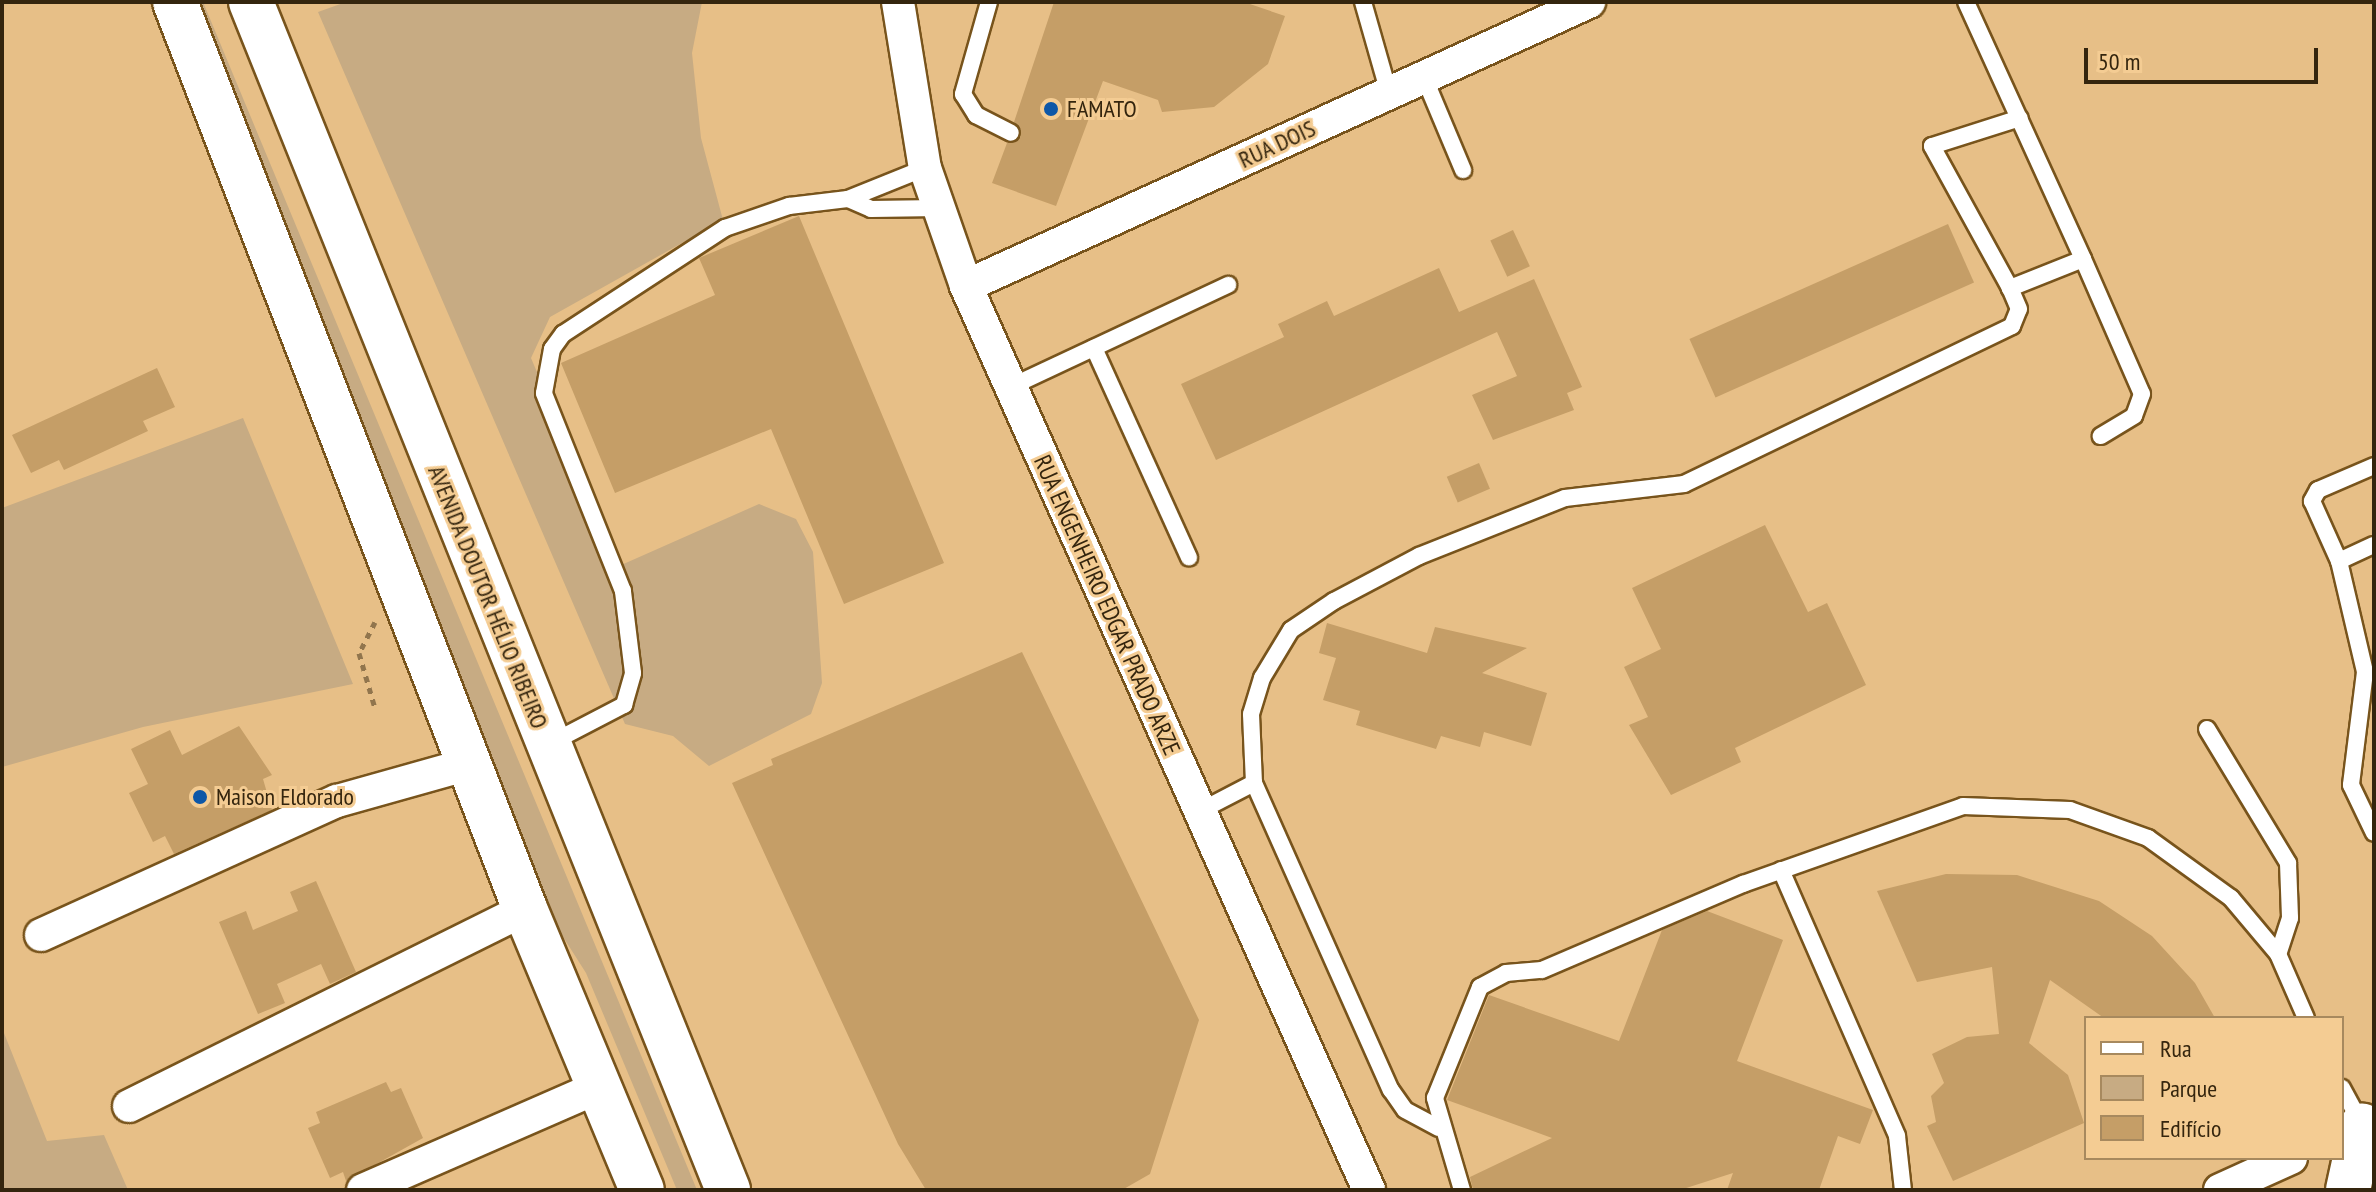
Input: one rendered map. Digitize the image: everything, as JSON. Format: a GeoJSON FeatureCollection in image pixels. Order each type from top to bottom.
{"type":"FeatureCollection","features":[{"type":"Feature","properties":{"kind":"main road"},"geometry":{"type":"LineString","coordinates":[[175,2],[472,763],[525,909],[642,1190]]}},
{"type":"Feature","properties":{"kind":"main road","name":"AVENIDA DOUTOR HÉLIO RIBEIRO"},"geometry":{"type":"LineString","coordinates":[[251,2],[728,1190]]}},
{"type":"Feature","properties":{"kind":"main road"},"geometry":{"type":"LineString","coordinates":[[2348,1190],[2359,1127]]}},
{"type":"Feature","properties":{"kind":"street","name":"RUA ENGENHEIRO EDGAR PRADO ARZE"},"geometry":{"type":"LineString","coordinates":[[898,2],[925,168],[966,286],[1369,1190]]}},
{"type":"Feature","properties":{"kind":"street","name":"RUA DOIS"},"geometry":{"type":"LineString","coordinates":[[966,286],[1589,2]]}},
{"type":"Feature","properties":{"kind":"street"},"geometry":{"type":"LineString","coordinates":[[41,935],[337,801],[472,763]]}},
{"type":"Feature","properties":{"kind":"street"},"geometry":{"type":"LineString","coordinates":[[129,1106],[525,909]]}},
{"type":"Feature","properties":{"kind":"street"},"geometry":{"type":"LineString","coordinates":[[363,1190],[604,1094]]}},
{"type":"Feature","properties":{"kind":"street"},"geometry":{"type":"LineString","coordinates":[[415,1190],[604,1094]]}},
{"type":"Feature","properties":{"kind":"street"},"geometry":{"type":"LineString","coordinates":[[2220,1190],[2287,1160]]}},
{"type":"Feature","properties":{"kind":"lane"},"geometry":{"type":"LineString","coordinates":[[989,2],[963,94],[976,115],[1011,133]]}},
{"type":"Feature","properties":{"kind":"lane"},"geometry":{"type":"LineString","coordinates":[[1363,2],[1389,93]]}},
{"type":"Feature","properties":{"kind":"lane"},"geometry":{"type":"LineString","coordinates":[[1966,2],[2142,394],[2134,416],[2101,436]]}},
{"type":"Feature","properties":{"kind":"lane"},"geometry":{"type":"LineString","coordinates":[[1424,77],[1463,170]]}},
{"type":"Feature","properties":{"kind":"lane"},"geometry":{"type":"LineString","coordinates":[[1439,1128],[1405,1110],[1391,1090],[1254,783],[1251,714],[1262,678],[1291,630],[1334,601],[1419,556],[1565,498],[1684,484],[2012,326],[2019,309],[2010,288],[1932,146],[2020,118]]}},
{"type":"Feature","properties":{"kind":"lane"},"geometry":{"type":"LineString","coordinates":[[547,745],[624,705],[633,673],[623,591],[544,393],[552,349],[563,334],[725,228],[789,206],[848,199],[925,168]]}},
{"type":"Feature","properties":{"kind":"lane"},"geometry":{"type":"LineString","coordinates":[[848,199],[871,209],[939,208]]}},
{"type":"Feature","properties":{"kind":"lane"},"geometry":{"type":"LineString","coordinates":[[2010,288],[2083,259]]}},
{"type":"Feature","properties":{"kind":"lane"},"geometry":{"type":"LineString","coordinates":[[1010,387],[1228,285]]}},
{"type":"Feature","properties":{"kind":"lane"},"geometry":{"type":"LineString","coordinates":[[1094,348],[1189,557]]}},
{"type":"Feature","properties":{"kind":"lane"},"geometry":{"type":"LineString","coordinates":[[2374,466],[2318,490],[2312,501],[2339,561],[2365,672],[2374,689]]}},
{"type":"Feature","properties":{"kind":"lane"},"geometry":{"type":"LineString","coordinates":[[2339,561],[2374,545]]}},
{"type":"Feature","properties":{"kind":"lane"},"geometry":{"type":"LineString","coordinates":[[2365,672],[2350,755],[2351,785],[2372,819]]}},
{"type":"Feature","properties":{"kind":"lane"},"geometry":{"type":"LineString","coordinates":[[2207,729],[2288,863],[2290,918],[2278,954]]}},
{"type":"Feature","properties":{"kind":"lane"},"geometry":{"type":"LineString","coordinates":[[1200,811],[1254,783]]}},
{"type":"Feature","properties":{"kind":"lane"},"geometry":{"type":"LineString","coordinates":[[1462,1190],[1439,1128],[1437,1086],[1480,987],[1506,973],[1542,970],[1781,870],[1963,806],[2070,810],[2148,838],[2231,898],[2278,954],[2305,1016]]}},
{"type":"Feature","properties":{"kind":"lane"},"geometry":{"type":"LineString","coordinates":[[1781,870],[1897,1136],[1903,1190]]}},
{"type":"Feature","properties":{"kind":"lane"},"geometry":{"type":"LineString","coordinates":[[2344,1093],[2359,1127]]}},
{"type":"Feature","properties":{"kind":"path"},"geometry":{"type":"LineString","coordinates":[[375,708],[359,653],[381,615]]}},
{"type":"Feature","properties":{"kind":"green space"},"geometry":{"type":"Polygon","coordinates":[[[175,2],[203,2],[697,1190],[677,1190],[586,973],[544,907],[175,2]]]}},
{"type":"Feature","properties":{"kind":"green space"},"geometry":{"type":"Polygon","coordinates":[[[346,2],[702,2],[692,53],[701,138],[723,220],[550,317],[531,358],[619,566],[759,504],[796,519],[813,552],[822,683],[811,714],[709,766],[673,736],[625,724],[318,12],[346,2]]]}},
{"type":"Feature","properties":{"kind":"green space"},"geometry":{"type":"Polygon","coordinates":[[[243,418],[353,684],[143,727],[2,767],[2,508],[243,418]]]}},
{"type":"Feature","properties":{"kind":"green space"},"geometry":{"type":"Polygon","coordinates":[[[2,1028],[47,1141],[104,1135],[128,1190],[2,1190],[2,1028]]]}},
{"type":"Feature","properties":{"kind":"building"},"geometry":{"type":"Polygon","coordinates":[[[1054,2],[1244,2],[1285,16],[1268,64],[1214,107],[1162,112],[1158,100],[1103,81],[1056,206],[992,183],[1007,143],[1021,137],[1014,122],[1054,2]]]}},
{"type":"Feature","properties":{"kind":"building"},"geometry":{"type":"Polygon","coordinates":[[[799,216],[944,563],[844,604],[771,429],[615,493],[561,363],[715,295],[699,258],[799,216]]]}},
{"type":"Feature","properties":{"kind":"building"},"geometry":{"type":"Polygon","coordinates":[[[1948,224],[1974,282],[1715,398],[1689,339],[1948,224]]]}},
{"type":"Feature","properties":{"kind":"building"},"geometry":{"type":"Polygon","coordinates":[[[1513,230],[1530,266],[1507,277],[1490,241],[1513,230]]]}},
{"type":"Feature","properties":{"kind":"building"},"geometry":{"type":"Polygon","coordinates":[[[1439,268],[1459,312],[1534,279],[1582,387],[1567,393],[1574,410],[1493,440],[1472,395],[1517,376],[1497,332],[1216,460],[1181,384],[1284,337],[1278,324],[1327,301],[1334,316],[1439,268]]]}},
{"type":"Feature","properties":{"kind":"building"},"geometry":{"type":"Polygon","coordinates":[[[157,368],[175,407],[143,421],[148,431],[64,470],[59,460],[31,473],[12,435],[157,368]]]}},
{"type":"Feature","properties":{"kind":"building"},"geometry":{"type":"Polygon","coordinates":[[[1479,463],[1490,489],[1458,502],[1447,477],[1479,463]]]}},
{"type":"Feature","properties":{"kind":"building"},"geometry":{"type":"Polygon","coordinates":[[[1765,525],[1808,612],[1827,603],[1866,685],[1735,748],[1741,762],[1671,795],[1629,725],[1648,717],[1624,667],[1661,649],[1632,588],[1765,525]]]}},
{"type":"Feature","properties":{"kind":"building"},"geometry":{"type":"Polygon","coordinates":[[[1327,623],[1427,653],[1435,627],[1527,648],[1482,673],[1547,693],[1531,746],[1484,732],[1480,747],[1441,736],[1436,749],[1356,725],[1360,711],[1323,700],[1336,658],[1319,653],[1327,623]]]}},
{"type":"Feature","properties":{"kind":"building"},"geometry":{"type":"Polygon","coordinates":[[[1022,652],[1199,1020],[1150,1174],[1122,1190],[926,1190],[898,1144],[732,783],[773,765],[771,759],[1022,652]]]}},
{"type":"Feature","properties":{"kind":"building","name":"Maison Eldorado"},"geometry":{"type":"Polygon","coordinates":[[[239,726],[272,775],[263,779],[272,810],[174,854],[165,836],[153,842],[129,793],[148,784],[131,749],[170,730],[182,755],[239,726]]]}},
{"type":"Feature","properties":{"kind":"building"},"geometry":{"type":"Polygon","coordinates":[[[1946,874],[2017,875],[2099,901],[2152,936],[2195,983],[2214,1016],[2101,1016],[2050,980],[2029,1043],[2068,1075],[2084,1123],[1953,1181],[1927,1126],[1936,1122],[1931,1096],[1944,1083],[1932,1054],[1967,1037],[1999,1034],[1992,967],[1917,982],[1877,891],[1946,874]]]}},
{"type":"Feature","properties":{"kind":"building"},"geometry":{"type":"Polygon","coordinates":[[[316,881],[356,972],[330,984],[321,964],[277,984],[285,1003],[258,1014],[219,922],[246,911],[253,930],[298,911],[290,892],[316,881]]]}},
{"type":"Feature","properties":{"kind":"building"},"geometry":{"type":"Polygon","coordinates":[[[1707,911],[1783,940],[1737,1061],[1873,1110],[1860,1144],[1838,1136],[1819,1190],[1727,1190],[1733,1173],[1680,1190],[1473,1190],[1470,1177],[1552,1138],[1447,1100],[1489,995],[1619,1041],[1662,930],[1707,911]]]}},
{"type":"Feature","properties":{"kind":"building"},"geometry":{"type":"Polygon","coordinates":[[[386,1082],[391,1092],[401,1088],[423,1138],[346,1181],[343,1172],[330,1178],[308,1128],[320,1123],[316,1112],[386,1082]]]}},
{"type":"Feature","properties":{"kind":"place","name":"FAMATO"},"geometry":{"type":"Point","coordinates":[1051,109]}},
{"type":"Feature","properties":{"kind":"place","name":"Maison Eldorado"},"geometry":{"type":"Point","coordinates":[200,797]}}]}
